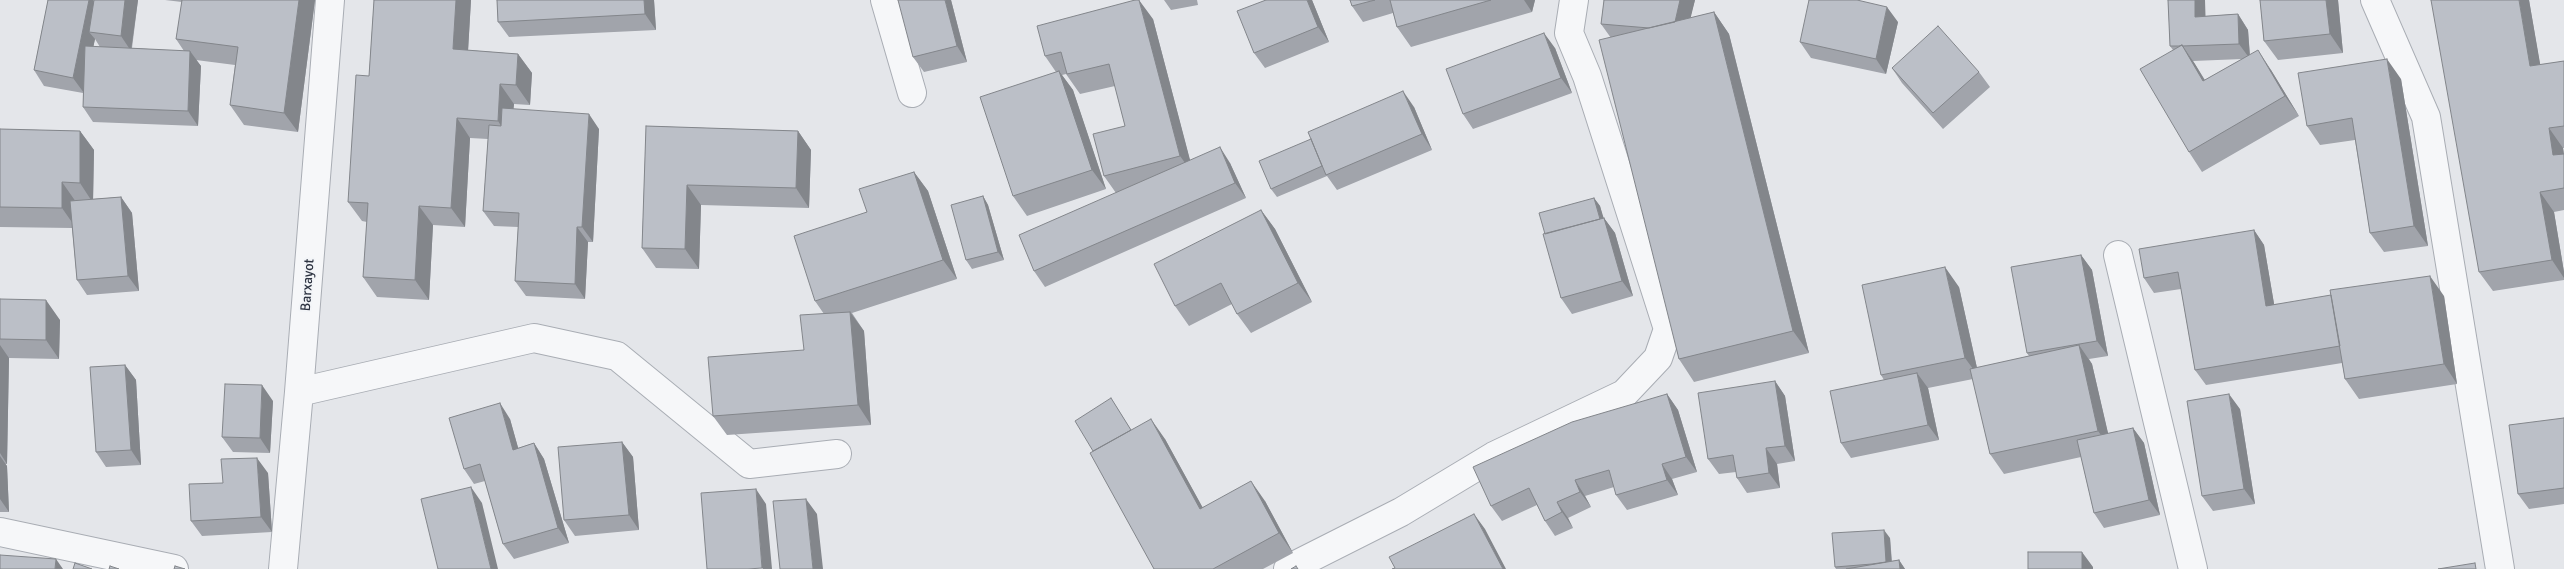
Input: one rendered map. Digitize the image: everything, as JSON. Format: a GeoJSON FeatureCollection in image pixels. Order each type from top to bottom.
{"type":"FeatureCollection","features":[{"type":"Feature","properties":{"kind":"street","name":"Barxayot"},"geometry":{"type":"LineString","coordinates":[[283,569],[330,0]]}},
{"type":"Feature","properties":{"kind":"street"},"geometry":{"type":"LineString","coordinates":[[885,0],[912,93]]}},
{"type":"Feature","properties":{"kind":"street"},"geometry":{"type":"LineString","coordinates":[[1288,569],[1401,512],[1494,456],[1624,394],[1658,358],[1668,330],[1587,76],[1569,33],[1574,0]]}},
{"type":"Feature","properties":{"kind":"street"},"geometry":{"type":"LineString","coordinates":[[2374,0],[2426,117],[2500,569]]}},
{"type":"Feature","properties":{"kind":"street"},"geometry":{"type":"LineString","coordinates":[[2118,255],[2193,569]]}},
{"type":"Feature","properties":{"kind":"street"},"geometry":{"type":"LineString","coordinates":[[299,392],[534,338],[617,356],[749,464],[837,454]]}},
{"type":"Feature","properties":{"kind":"street"},"geometry":{"type":"LineString","coordinates":[[0,532],[174,569]]}},
{"type":"Feature","properties":{"kind":"building"},"geometry":{"type":"Polygon","coordinates":[[[48,0],[89,0],[73,78],[34,70],[48,0]]]}},
{"type":"Feature","properties":{"kind":"building"},"geometry":{"type":"Polygon","coordinates":[[[94,0],[125,0],[121,36],[89,32],[94,0]]]}},
{"type":"Feature","properties":{"kind":"building"},"geometry":{"type":"Polygon","coordinates":[[[182,0],[299,0],[284,113],[230,105],[238,47],[176,39],[182,0]]]}},
{"type":"Feature","properties":{"kind":"building"},"geometry":{"type":"Polygon","coordinates":[[[374,0],[456,0],[453,49],[518,54],[516,85],[500,84],[498,121],[457,118],[451,208],[419,206],[415,280],[363,277],[368,203],[348,202],[356,75],[369,76],[374,0]]]}},
{"type":"Feature","properties":{"kind":"building"},"geometry":{"type":"Polygon","coordinates":[[[497,0],[644,0],[645,14],[498,22],[497,0]]]}},
{"type":"Feature","properties":{"kind":"building"},"geometry":{"type":"Polygon","coordinates":[[[898,0],[945,0],[957,46],[913,57],[898,0]]]}},
{"type":"Feature","properties":{"kind":"building"},"geometry":{"type":"Polygon","coordinates":[[[1139,0],[1180,156],[1104,176],[1093,134],[1125,126],[1109,64],[1067,74],[1061,52],[1045,56],[1037,26],[1139,0]]]}},
{"type":"Feature","properties":{"kind":"building"},"geometry":{"type":"Polygon","coordinates":[[[1266,0],[1307,0],[1318,27],[1254,53],[1237,11],[1266,0]]]}},
{"type":"Feature","properties":{"kind":"building"},"geometry":{"type":"Polygon","coordinates":[[[1350,0],[1375,0],[1352,6],[1350,0]]]}},
{"type":"Feature","properties":{"kind":"building"},"geometry":{"type":"Polygon","coordinates":[[[1390,0],[1491,0],[1397,27],[1390,0]]]}},
{"type":"Feature","properties":{"kind":"building"},"geometry":{"type":"Polygon","coordinates":[[[1604,0],[1680,0],[1675,22],[1649,28],[1601,24],[1604,0]]]}},
{"type":"Feature","properties":{"kind":"building"},"geometry":{"type":"Polygon","coordinates":[[[1809,0],[1857,0],[1887,7],[1876,59],[1800,42],[1809,0]]]}},
{"type":"Feature","properties":{"kind":"building"},"geometry":{"type":"Polygon","coordinates":[[[2168,0],[2195,0],[2195,17],[2238,14],[2239,44],[2170,46],[2168,0]]]}},
{"type":"Feature","properties":{"kind":"building"},"geometry":{"type":"Polygon","coordinates":[[[2260,0],[2326,0],[2330,34],[2264,41],[2260,0]]]}},
{"type":"Feature","properties":{"kind":"building"},"geometry":{"type":"Polygon","coordinates":[[[2431,0],[2519,0],[2530,66],[2564,61],[2564,126],[2549,128],[2553,155],[2564,154],[2564,188],[2540,192],[2552,260],[2479,272],[2431,0]]]}},
{"type":"Feature","properties":{"kind":"building"},"geometry":{"type":"Polygon","coordinates":[[[1714,12],[1793,331],[1679,359],[1599,40],[1714,12]]]}},
{"type":"Feature","properties":{"kind":"building"},"geometry":{"type":"Polygon","coordinates":[[[1938,26],[1979,72],[1933,113],[1892,68],[1938,26]]]}},
{"type":"Feature","properties":{"kind":"building"},"geometry":{"type":"Polygon","coordinates":[[[1544,33],[1561,78],[1463,114],[1446,69],[1544,33]]]}},
{"type":"Feature","properties":{"kind":"building"},"geometry":{"type":"Polygon","coordinates":[[[2182,45],[2203,81],[2258,50],[2285,96],[2189,152],[2140,69],[2182,45]]]}},
{"type":"Feature","properties":{"kind":"building"},"geometry":{"type":"Polygon","coordinates":[[[85,46],[190,51],[188,111],[83,107],[85,46]]]}},
{"type":"Feature","properties":{"kind":"building"},"geometry":{"type":"Polygon","coordinates":[[[2387,59],[2414,226],[2370,233],[2352,118],[2307,126],[2298,73],[2387,59]]]}},
{"type":"Feature","properties":{"kind":"building"},"geometry":{"type":"Polygon","coordinates":[[[1059,71],[1092,170],[1013,196],[980,97],[1059,71]]]}},
{"type":"Feature","properties":{"kind":"building"},"geometry":{"type":"Polygon","coordinates":[[[1403,91],[1422,134],[1326,175],[1308,132],[1403,91]]]}},
{"type":"Feature","properties":{"kind":"building"},"geometry":{"type":"Polygon","coordinates":[[[502,108],[589,114],[582,227],[577,227],[575,284],[515,281],[519,213],[483,211],[489,125],[501,126],[502,108]]]}},
{"type":"Feature","properties":{"kind":"building"},"geometry":{"type":"Polygon","coordinates":[[[646,126],[798,131],[796,188],[687,185],[685,249],[642,248],[646,126]]]}},
{"type":"Feature","properties":{"kind":"building"},"geometry":{"type":"Polygon","coordinates":[[[0,129],[80,131],[80,183],[62,182],[62,208],[0,207],[0,129]]]}},
{"type":"Feature","properties":{"kind":"building"},"geometry":{"type":"Polygon","coordinates":[[[1311,139],[1322,166],[1271,189],[1259,161],[1311,139]]]}},
{"type":"Feature","properties":{"kind":"building"},"geometry":{"type":"Polygon","coordinates":[[[1220,147],[1235,183],[1034,271],[1019,235],[1220,147]]]}},
{"type":"Feature","properties":{"kind":"building"},"geometry":{"type":"Polygon","coordinates":[[[914,172],[943,260],[815,301],[794,236],[867,212],[859,189],[914,172]]]}},
{"type":"Feature","properties":{"kind":"building"},"geometry":{"type":"Polygon","coordinates":[[[983,196],[998,252],[966,260],[951,205],[983,196]]]}},
{"type":"Feature","properties":{"kind":"building"},"geometry":{"type":"Polygon","coordinates":[[[121,197],[128,276],[77,280],[70,201],[121,197]]]}},
{"type":"Feature","properties":{"kind":"building"},"geometry":{"type":"Polygon","coordinates":[[[1594,198],[1600,219],[1545,234],[1539,213],[1594,198]]]}},
{"type":"Feature","properties":{"kind":"building"},"geometry":{"type":"Polygon","coordinates":[[[1261,210],[1298,283],[1237,314],[1221,283],[1175,306],[1154,264],[1261,210]]]}},
{"type":"Feature","properties":{"kind":"building"},"geometry":{"type":"Polygon","coordinates":[[[1604,218],[1622,281],[1561,298],[1543,234],[1604,218]]]}},
{"type":"Feature","properties":{"kind":"building"},"geometry":{"type":"Polygon","coordinates":[[[2254,230],[2266,306],[2331,295],[2340,346],[2195,370],[2178,272],[2144,278],[2139,249],[2254,230]]]}},
{"type":"Feature","properties":{"kind":"building"},"geometry":{"type":"Polygon","coordinates":[[[2081,255],[2097,341],[2027,353],[2011,267],[2081,255]]]}},
{"type":"Feature","properties":{"kind":"building"},"geometry":{"type":"Polygon","coordinates":[[[1945,267],[1965,358],[1881,375],[1862,285],[1945,267]]]}},
{"type":"Feature","properties":{"kind":"building"},"geometry":{"type":"Polygon","coordinates":[[[2430,276],[2444,364],[2345,379],[2330,290],[2430,276]]]}},
{"type":"Feature","properties":{"kind":"building"},"geometry":{"type":"Polygon","coordinates":[[[0,299],[46,300],[46,340],[0,339],[0,299]]]}},
{"type":"Feature","properties":{"kind":"building"},"geometry":{"type":"Polygon","coordinates":[[[850,312],[858,405],[713,416],[708,357],[804,350],[800,315],[850,312]]]}},
{"type":"Feature","properties":{"kind":"building"},"geometry":{"type":"Polygon","coordinates":[[[2079,345],[2098,431],[1990,454],[1970,369],[2079,345]]]}},
{"type":"Feature","properties":{"kind":"building"},"geometry":{"type":"Polygon","coordinates":[[[125,365],[131,450],[96,452],[90,367],[125,365]]]}},
{"type":"Feature","properties":{"kind":"building"},"geometry":{"type":"Polygon","coordinates":[[[1917,373],[1928,425],[1841,443],[1830,391],[1917,373]]]}},
{"type":"Feature","properties":{"kind":"building"},"geometry":{"type":"Polygon","coordinates":[[[1775,381],[1785,446],[1766,448],[1769,473],[1737,478],[1733,455],[1708,459],[1698,393],[1775,381]]]}},
{"type":"Feature","properties":{"kind":"building"},"geometry":{"type":"Polygon","coordinates":[[[225,384],[262,385],[260,438],[222,437],[225,384]]]}},
{"type":"Feature","properties":{"kind":"building"},"geometry":{"type":"Polygon","coordinates":[[[1667,394],[1686,457],[1662,464],[1667,480],[1616,495],[1609,470],[1575,480],[1580,492],[1557,502],[1562,512],[1545,521],[1529,488],[1491,506],[1473,467],[1572,422],[1667,394]]]}},
{"type":"Feature","properties":{"kind":"building"},"geometry":{"type":"Polygon","coordinates":[[[2229,394],[2244,489],[2202,496],[2187,401],[2229,394]]]}},
{"type":"Feature","properties":{"kind":"building"},"geometry":{"type":"Polygon","coordinates":[[[1111,398],[1131,430],[1093,451],[1075,421],[1111,398]]]}},
{"type":"Feature","properties":{"kind":"building"},"geometry":{"type":"Polygon","coordinates":[[[500,403],[513,450],[534,443],[558,528],[503,544],[480,464],[464,469],[449,418],[500,403]]]}},
{"type":"Feature","properties":{"kind":"building"},"geometry":{"type":"Polygon","coordinates":[[[2564,418],[2564,488],[2518,494],[2509,425],[2564,418]]]}},
{"type":"Feature","properties":{"kind":"building"},"geometry":{"type":"Polygon","coordinates":[[[1151,419],[1200,509],[1251,481],[1279,533],[1213,569],[1154,569],[1090,453],[1151,419]]]}},
{"type":"Feature","properties":{"kind":"building"},"geometry":{"type":"Polygon","coordinates":[[[2133,428],[2149,500],[2094,513],[2077,440],[2133,428]]]}},
{"type":"Feature","properties":{"kind":"building"},"geometry":{"type":"Polygon","coordinates":[[[622,442],[629,515],[564,520],[558,447],[622,442]]]}},
{"type":"Feature","properties":{"kind":"building"},"geometry":{"type":"Polygon","coordinates":[[[257,458],[261,517],[191,521],[189,484],[223,483],[221,459],[257,458]]]}},
{"type":"Feature","properties":{"kind":"building"},"geometry":{"type":"Polygon","coordinates":[[[471,487],[491,569],[438,569],[421,499],[471,487]]]}},
{"type":"Feature","properties":{"kind":"building"},"geometry":{"type":"Polygon","coordinates":[[[756,489],[762,568],[707,569],[701,493],[756,489]]]}},
{"type":"Feature","properties":{"kind":"building"},"geometry":{"type":"Polygon","coordinates":[[[806,499],[813,569],[780,569],[773,501],[806,499]]]}},
{"type":"Feature","properties":{"kind":"building"},"geometry":{"type":"Polygon","coordinates":[[[1474,514],[1503,569],[1392,569],[1395,568],[1389,557],[1474,514]]]}},
{"type":"Feature","properties":{"kind":"building"},"geometry":{"type":"Polygon","coordinates":[[[1884,530],[1886,562],[1835,567],[1832,533],[1884,530]]]}},
{"type":"Feature","properties":{"kind":"building"},"geometry":{"type":"Polygon","coordinates":[[[2028,552],[2082,552],[2082,569],[2028,569],[2028,552]]]}},
{"type":"Feature","properties":{"kind":"building"},"geometry":{"type":"Polygon","coordinates":[[[0,555],[56,559],[55,569],[0,569],[0,555]]]}},
{"type":"Feature","properties":{"kind":"building"},"geometry":{"type":"Polygon","coordinates":[[[1899,560],[1900,569],[1846,569],[1899,560]]]}},
{"type":"Feature","properties":{"kind":"building"},"geometry":{"type":"Polygon","coordinates":[[[75,563],[92,569],[73,569],[75,563]]]}},
{"type":"Feature","properties":{"kind":"building"},"geometry":{"type":"Polygon","coordinates":[[[2475,563],[2476,569],[2438,569],[2475,563]]]}},
{"type":"Feature","properties":{"kind":"building"},"geometry":{"type":"Polygon","coordinates":[[[175,566],[185,569],[174,569],[175,566]]]}}]}
